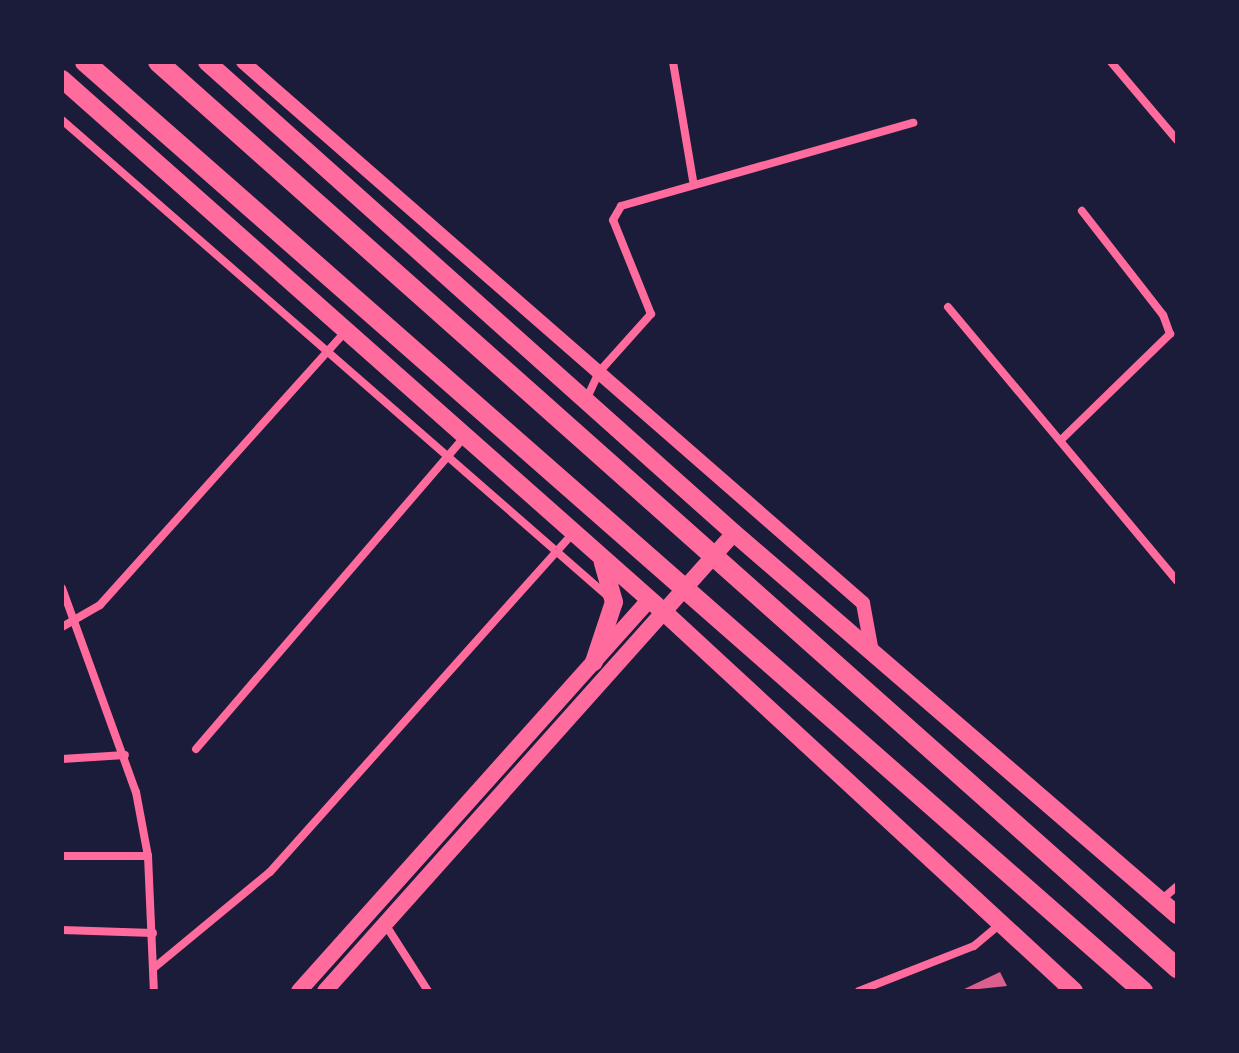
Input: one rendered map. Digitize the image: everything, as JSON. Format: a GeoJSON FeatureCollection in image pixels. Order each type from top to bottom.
{"type":"FeatureCollection","features":[{"type":"Feature","properties":{"kind":"highway"},"geometry":{"type":"LineString","coordinates":[[85,62],[1143,991]]}},
{"type":"Feature","properties":{"kind":"highway"},"geometry":{"type":"LineString","coordinates":[[158,62],[1177,968]]}},
{"type":"Feature","properties":{"kind":"highway"},"geometry":{"type":"LineString","coordinates":[[207,62],[734,533],[1177,915]]}},
{"type":"Feature","properties":{"kind":"highway"},"geometry":{"type":"LineString","coordinates":[[62,79],[344,333],[466,435],[571,535],[665,613],[1074,991]]}},
{"type":"Feature","properties":{"kind":"highway"},"geometry":{"type":"LineString","coordinates":[[594,662],[614,602],[603,563]]}},
{"type":"Feature","properties":{"kind":"main road"},"geometry":{"type":"LineString","coordinates":[[325,991],[734,533]]}},
{"type":"Feature","properties":{"kind":"main road"},"geometry":{"type":"LineString","coordinates":[[299,991],[649,600]]}},
{"type":"Feature","properties":{"kind":"street"},"geometry":{"type":"LineString","coordinates":[[243,62],[863,603],[872,652]]}},
{"type":"Feature","properties":{"kind":"street"},"geometry":{"type":"LineString","coordinates":[[673,62],[693,180]]}},
{"type":"Feature","properties":{"kind":"street"},"geometry":{"type":"LineString","coordinates":[[1111,62],[1176,137]]}},
{"type":"Feature","properties":{"kind":"street"},"geometry":{"type":"LineString","coordinates":[[62,120],[325,353],[614,602]]}},
{"type":"Feature","properties":{"kind":"street"},"geometry":{"type":"LineString","coordinates":[[586,401],[599,372],[651,314],[614,213],[693,180],[913,123]]}},
{"type":"Feature","properties":{"kind":"street"},"geometry":{"type":"LineString","coordinates":[[1062,439],[1170,334],[1163,315],[1082,211]]}},
{"type":"Feature","properties":{"kind":"street"},"geometry":{"type":"LineString","coordinates":[[948,307],[1062,439],[1177,581]]}},
{"type":"Feature","properties":{"kind":"street"},"geometry":{"type":"LineString","coordinates":[[62,627],[72,626],[100,605],[344,333]]}},
{"type":"Feature","properties":{"kind":"street"},"geometry":{"type":"LineString","coordinates":[[196,749],[466,435]]}},
{"type":"Feature","properties":{"kind":"street"},"geometry":{"type":"LineString","coordinates":[[155,967],[270,872],[571,535]]}},
{"type":"Feature","properties":{"kind":"street"},"geometry":{"type":"LineString","coordinates":[[62,588],[72,626],[125,755],[148,856],[154,991]]}},
{"type":"Feature","properties":{"kind":"street"},"geometry":{"type":"LineString","coordinates":[[62,759],[125,755]]}},
{"type":"Feature","properties":{"kind":"street"},"geometry":{"type":"LineString","coordinates":[[62,856],[148,856]]}},
{"type":"Feature","properties":{"kind":"street"},"geometry":{"type":"LineString","coordinates":[[1160,901],[1177,886]]}},
{"type":"Feature","properties":{"kind":"street"},"geometry":{"type":"LineString","coordinates":[[859,991],[974,946],[1002,922]]}},
{"type":"Feature","properties":{"kind":"street"},"geometry":{"type":"LineString","coordinates":[[385,924],[428,991]]}},
{"type":"Feature","properties":{"kind":"street"},"geometry":{"type":"LineString","coordinates":[[62,930],[153,933]]}},
{"type":"Feature","properties":{"kind":"building"},"geometry":{"type":"Polygon","coordinates":[[[1000,972],[1007,986],[960,991],[1000,972]]]}}]}
